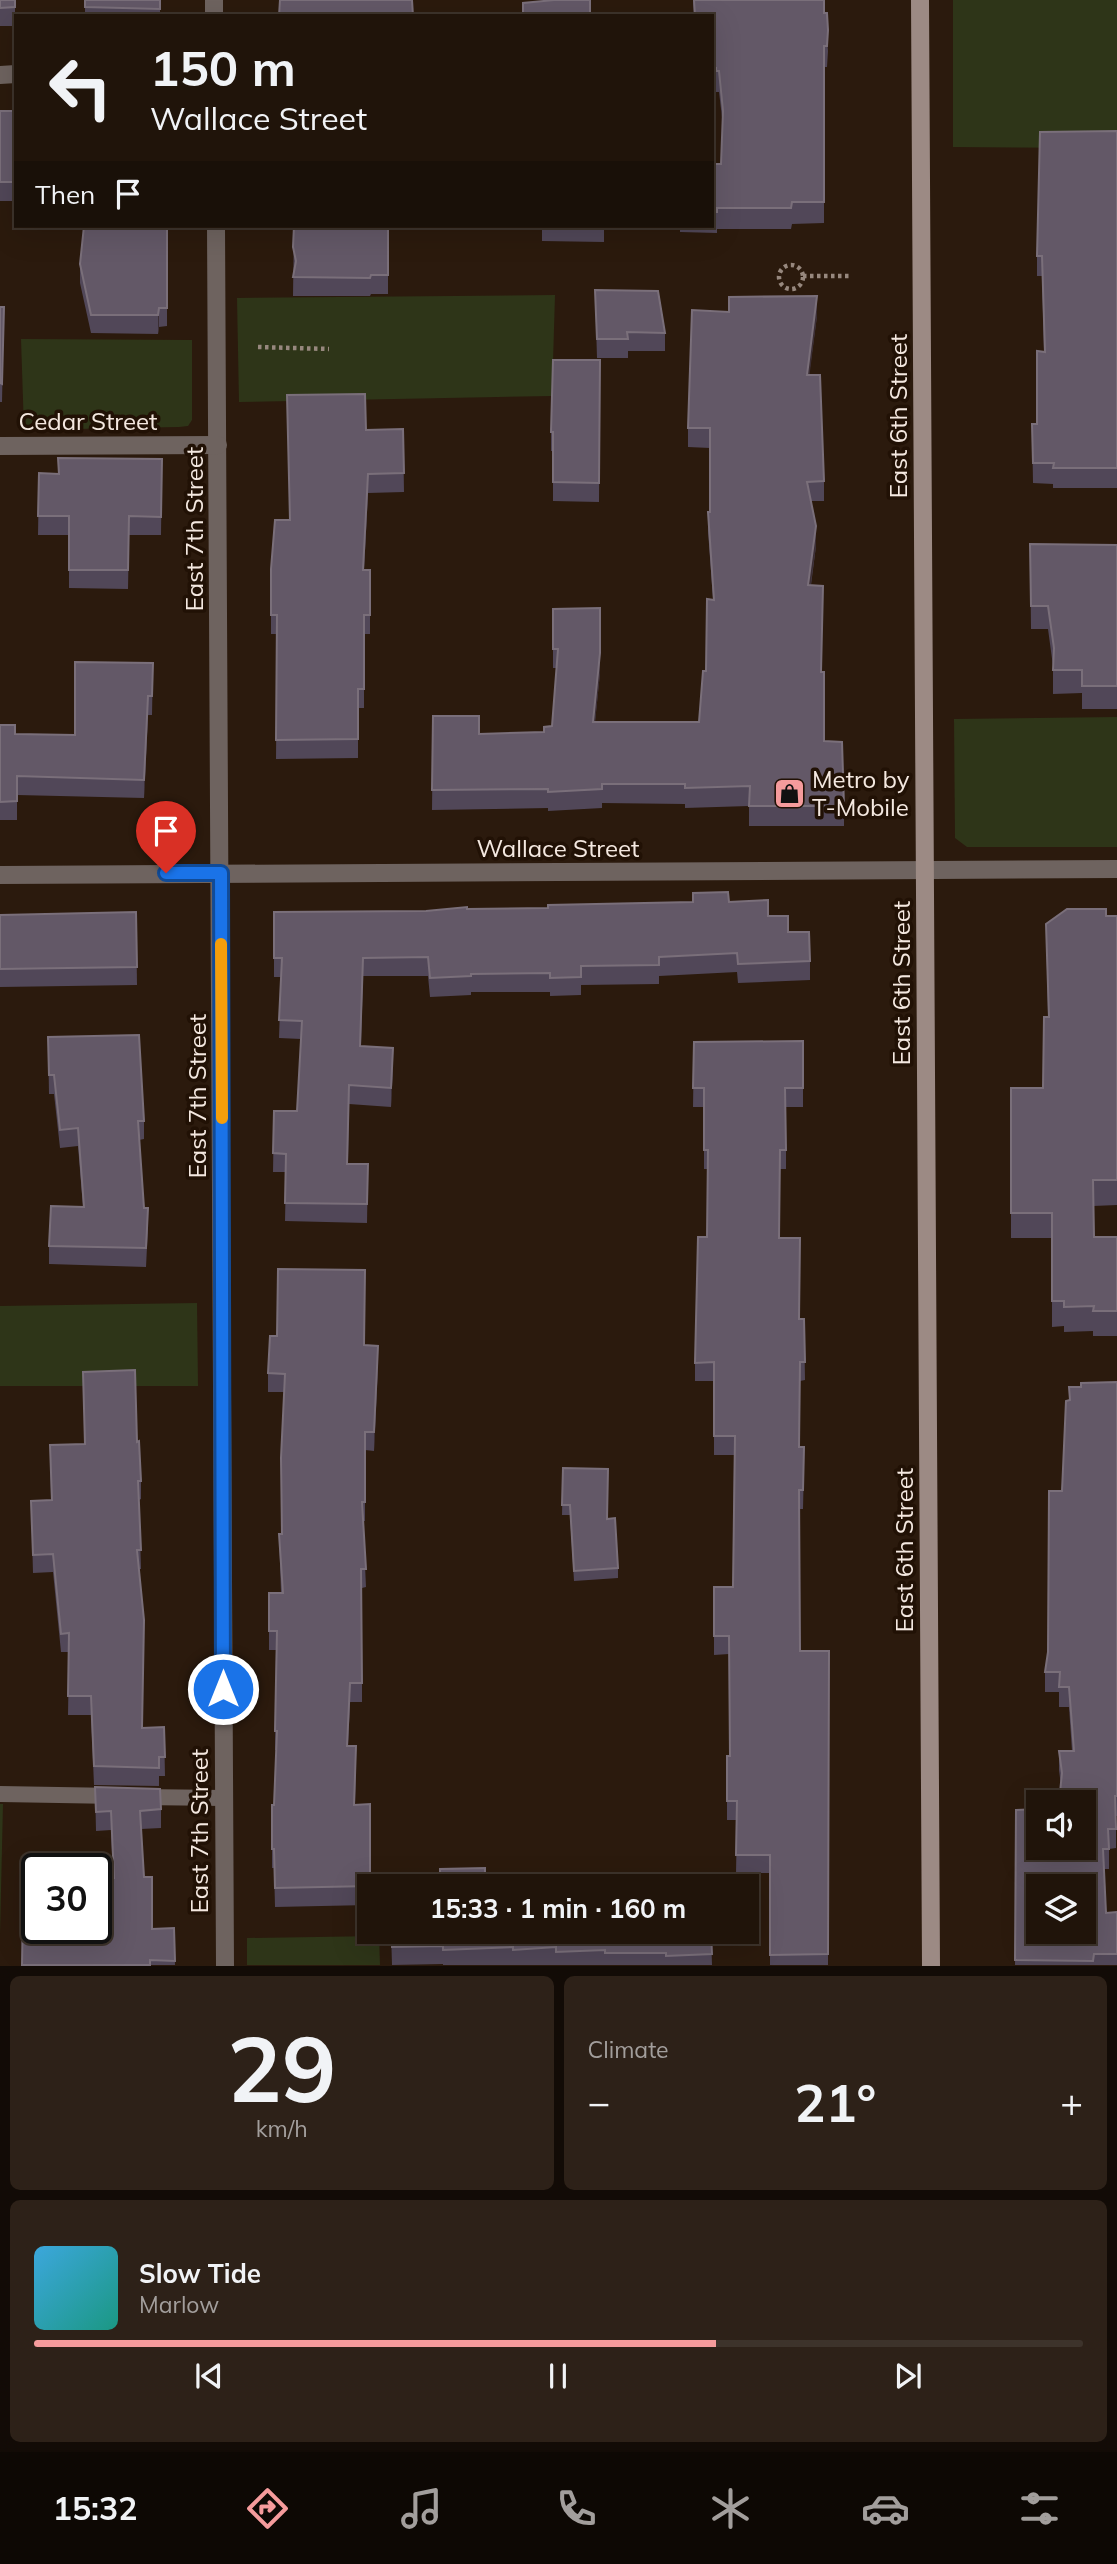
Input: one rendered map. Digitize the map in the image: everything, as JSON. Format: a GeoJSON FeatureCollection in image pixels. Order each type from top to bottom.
{"type":"FeatureCollection","features":[{"type":"Feature","properties":{"kind":"main road","name":"East 6th Street"},"geometry":{"type":"LineString","coordinates":[[920,0],[931,1965]]}},
{"type":"Feature","properties":{"kind":"street","name":"East 7th Street"},"geometry":{"type":"LineString","coordinates":[[216,228],[225,1965]]}},
{"type":"Feature","properties":{"kind":"street","name":"Cedar Street"},"geometry":{"type":"LineString","coordinates":[[0,446],[218,445]]}},
{"type":"Feature","properties":{"kind":"street","name":"Wallace Street"},"geometry":{"type":"LineString","coordinates":[[0,875],[1117,869]]}},
{"type":"Feature","properties":{"kind":"lane"},"geometry":{"type":"LineString","coordinates":[[0,1794],[224,1798]]}},
{"type":"Feature","properties":{"kind":"path"},"geometry":{"type":"LineString","coordinates":[[786,265],[792,265],[802,270],[803,276],[797,288],[790,289],[780,281],[779,274],[786,265]]}},
{"type":"Feature","properties":{"kind":"path"},"geometry":{"type":"LineString","coordinates":[[803,276],[849,276]]}},
{"type":"Feature","properties":{"kind":"path"},"geometry":{"type":"LineString","coordinates":[[258,347],[329,349]]}},
{"type":"Feature","properties":{"kind":"green space"},"geometry":{"type":"Polygon","coordinates":[[[953,0],[1117,0],[1117,148],[953,147],[953,0]]]}},
{"type":"Feature","properties":{"kind":"green space"},"geometry":{"type":"Polygon","coordinates":[[[555,295],[552,396],[239,402],[237,298],[555,295]]]}},
{"type":"Feature","properties":{"kind":"green space"},"geometry":{"type":"Polygon","coordinates":[[[21,339],[192,340],[192,420],[188,426],[179,427],[24,430],[21,339]]]}},
{"type":"Feature","properties":{"kind":"green space"},"geometry":{"type":"Polygon","coordinates":[[[1117,717],[1117,847],[967,847],[955,838],[954,719],[1117,717]]]}},
{"type":"Feature","properties":{"kind":"green space"},"geometry":{"type":"Polygon","coordinates":[[[197,1303],[198,1386],[0,1386],[0,1306],[197,1303]]]}},
{"type":"Feature","properties":{"kind":"green space"},"geometry":{"type":"Polygon","coordinates":[[[0,1804],[3,1804],[0,1935],[0,1804]]]}},
{"type":"Feature","properties":{"kind":"green space"},"geometry":{"type":"Polygon","coordinates":[[[357,1936],[357,1944],[379,1944],[380,1965],[247,1965],[247,1938],[357,1936]]]}},
{"type":"Feature","properties":{"kind":"building"},"geometry":{"type":"Polygon","coordinates":[[[0,0],[15,0],[15,7],[0,8],[0,0]]]}},
{"type":"Feature","properties":{"kind":"building"},"geometry":{"type":"Polygon","coordinates":[[[85,0],[160,0],[160,9],[85,7],[85,0]]]}},
{"type":"Feature","properties":{"kind":"building"},"geometry":{"type":"Polygon","coordinates":[[[280,0],[412,0],[413,14],[279,14],[280,0]]]}},
{"type":"Feature","properties":{"kind":"building"},"geometry":{"type":"Polygon","coordinates":[[[590,0],[590,14],[523,14],[523,3],[590,0]]]}},
{"type":"Feature","properties":{"kind":"building"},"geometry":{"type":"Polygon","coordinates":[[[694,0],[824,0],[828,30],[827,46],[824,46],[824,202],[792,202],[791,208],[717,208],[717,212],[714,212],[714,164],[721,164],[723,111],[719,71],[714,68],[714,14],[695,14],[694,0]]]}},
{"type":"Feature","properties":{"kind":"building"},"geometry":{"type":"Polygon","coordinates":[[[0,111],[14,111],[14,182],[0,182],[0,111]]]}},
{"type":"Feature","properties":{"kind":"building"},"geometry":{"type":"Polygon","coordinates":[[[1117,131],[1117,468],[1053,468],[1054,463],[1033,463],[1032,424],[1037,424],[1037,351],[1045,352],[1042,256],[1037,256],[1040,132],[1117,131]]]}},
{"type":"Feature","properties":{"kind":"building"},"geometry":{"type":"Polygon","coordinates":[[[84,228],[167,229],[167,308],[159,308],[158,315],[91,315],[80,264],[84,228]]]}},
{"type":"Feature","properties":{"kind":"building"},"geometry":{"type":"Polygon","coordinates":[[[294,228],[388,228],[388,275],[371,275],[370,278],[293,277],[296,261],[293,247],[294,228]]]}},
{"type":"Feature","properties":{"kind":"building"},"geometry":{"type":"Polygon","coordinates":[[[595,290],[658,291],[665,333],[627,332],[628,339],[597,339],[595,290]]]}},
{"type":"Feature","properties":{"kind":"building"},"geometry":{"type":"Polygon","coordinates":[[[817,296],[807,375],[820,375],[824,481],[807,482],[816,526],[808,585],[823,586],[821,672],[824,672],[824,741],[842,742],[844,806],[749,806],[750,786],[685,788],[685,784],[602,784],[602,789],[548,792],[548,789],[432,790],[433,716],[479,716],[479,734],[544,732],[544,727],[552,726],[558,649],[553,649],[553,609],[600,608],[600,653],[593,722],[699,722],[703,671],[706,671],[707,599],[714,600],[708,512],[710,428],[688,428],[692,310],[729,312],[729,297],[817,296]]]}},
{"type":"Feature","properties":{"kind":"building"},"geometry":{"type":"Polygon","coordinates":[[[0,307],[4,307],[2,384],[0,383],[0,307]]]}},
{"type":"Feature","properties":{"kind":"building"},"geometry":{"type":"Polygon","coordinates":[[[553,360],[600,360],[599,483],[553,482],[553,360]]]}},
{"type":"Feature","properties":{"kind":"building"},"geometry":{"type":"Polygon","coordinates":[[[365,394],[366,430],[403,429],[404,473],[368,474],[363,570],[370,570],[370,615],[364,615],[364,689],[358,689],[358,739],[276,740],[277,615],[271,615],[271,569],[275,520],[290,520],[287,395],[365,394]]]}},
{"type":"Feature","properties":{"kind":"building"},"geometry":{"type":"Polygon","coordinates":[[[58,458],[162,459],[161,517],[129,516],[128,570],[69,570],[69,516],[38,516],[39,473],[59,474],[58,458]]]}},
{"type":"Feature","properties":{"kind":"building"},"geometry":{"type":"Polygon","coordinates":[[[1030,544],[1117,545],[1117,686],[1082,686],[1082,670],[1053,670],[1054,648],[1048,606],[1031,606],[1030,544]]]}},
{"type":"Feature","properties":{"kind":"building"},"geometry":{"type":"Polygon","coordinates":[[[75,662],[153,663],[152,696],[148,696],[144,780],[17,776],[17,801],[0,802],[0,725],[15,725],[15,734],[75,735],[75,662]]]}},
{"type":"Feature","properties":{"kind":"building"},"geometry":{"type":"Polygon","coordinates":[[[728,892],[729,902],[768,900],[768,916],[788,916],[788,932],[809,932],[810,961],[738,964],[737,953],[659,957],[659,965],[581,966],[581,977],[550,978],[550,973],[471,974],[430,978],[428,957],[363,958],[360,1046],[393,1048],[391,1088],[349,1085],[347,1164],[368,1164],[367,1204],[285,1203],[286,1154],[273,1153],[274,1111],[297,1111],[302,1021],[279,1020],[282,958],[274,958],[274,912],[426,911],[467,907],[548,908],[548,905],[693,902],[693,893],[728,892]]]}},
{"type":"Feature","properties":{"kind":"building"},"geometry":{"type":"Polygon","coordinates":[[[1067,909],[1106,909],[1106,916],[1117,916],[1117,1180],[1093,1180],[1094,1237],[1117,1237],[1117,1311],[1093,1311],[1094,1306],[1064,1307],[1064,1301],[1052,1301],[1052,1213],[1011,1213],[1011,1088],[1043,1088],[1044,1017],[1049,1017],[1046,924],[1067,909]]]}},
{"type":"Feature","properties":{"kind":"building"},"geometry":{"type":"Polygon","coordinates":[[[136,912],[137,967],[0,969],[0,915],[136,912]]]}},
{"type":"Feature","properties":{"kind":"building"},"geometry":{"type":"Polygon","coordinates":[[[139,1035],[144,1121],[138,1121],[144,1208],[148,1208],[146,1248],[49,1246],[51,1206],[84,1207],[78,1128],[60,1130],[54,1075],[49,1075],[48,1037],[139,1035]]]}},
{"type":"Feature","properties":{"kind":"building"},"geometry":{"type":"Polygon","coordinates":[[[803,1041],[803,1088],[785,1088],[786,1150],[780,1150],[779,1238],[800,1238],[799,1319],[804,1319],[805,1362],[800,1362],[799,1447],[804,1447],[803,1490],[799,1490],[800,1651],[829,1651],[828,1954],[770,1955],[770,1855],[736,1855],[737,1801],[727,1801],[727,1756],[730,1756],[729,1636],[714,1636],[714,1587],[733,1587],[735,1436],[714,1436],[714,1362],[695,1363],[698,1237],[707,1237],[708,1150],[704,1150],[704,1088],[693,1088],[694,1042],[803,1041]]]}},
{"type":"Feature","properties":{"kind":"building"},"geometry":{"type":"Polygon","coordinates":[[[278,1269],[365,1270],[364,1345],[378,1346],[374,1432],[365,1432],[365,1502],[362,1502],[366,1569],[361,1569],[362,1683],[350,1683],[347,1746],[356,1746],[354,1805],[370,1804],[370,1874],[357,1874],[357,1886],[275,1888],[272,1805],[277,1731],[277,1631],[269,1631],[269,1593],[283,1593],[279,1534],[282,1534],[281,1458],[285,1374],[268,1373],[270,1336],[277,1336],[278,1269]]]}},
{"type":"Feature","properties":{"kind":"building"},"geometry":{"type":"Polygon","coordinates":[[[135,1370],[141,1481],[138,1481],[141,1550],[137,1550],[144,1620],[142,1728],[164,1727],[165,1757],[159,1757],[159,1768],[94,1766],[91,1696],[68,1696],[69,1633],[61,1634],[53,1554],[33,1555],[31,1501],[52,1500],[50,1445],[85,1444],[83,1372],[135,1370]]]}},
{"type":"Feature","properties":{"kind":"building"},"geometry":{"type":"Polygon","coordinates":[[[1117,1382],[1117,1796],[1116,1829],[1108,1829],[1109,1849],[1103,1849],[1106,1913],[1117,1912],[1117,1954],[1094,1954],[1093,1961],[1015,1960],[1016,1810],[1026,1810],[1026,1860],[1096,1860],[1096,1790],[1060,1790],[1062,1773],[1059,1751],[1074,1751],[1069,1687],[1059,1687],[1060,1672],[1045,1672],[1048,1652],[1049,1491],[1062,1491],[1066,1401],[1070,1400],[1069,1387],[1081,1387],[1081,1383],[1117,1382]]]}},
{"type":"Feature","properties":{"kind":"building"},"geometry":{"type":"Polygon","coordinates":[[[563,1468],[608,1469],[607,1519],[615,1518],[618,1568],[574,1571],[570,1505],[562,1505],[563,1468]]]}},
{"type":"Feature","properties":{"kind":"building"},"geometry":{"type":"Polygon","coordinates":[[[95,1787],[160,1789],[161,1809],[140,1811],[144,1877],[152,1877],[152,1929],[174,1928],[175,1961],[150,1960],[150,1965],[22,1965],[22,1944],[112,1944],[114,1878],[111,1811],[96,1812],[95,1787]]]}},
{"type":"Feature","properties":{"kind":"building"},"geometry":{"type":"Polygon","coordinates":[[[485,1868],[485,1874],[440,1874],[440,1869],[485,1868]]]}},
{"type":"Feature","properties":{"kind":"building"},"geometry":{"type":"Polygon","coordinates":[[[392,1944],[712,1944],[712,1954],[666,1956],[666,1953],[605,1953],[605,1950],[556,1952],[556,1947],[443,1950],[443,1946],[392,1947],[392,1944]]]}},
{"type":"Feature","properties":{"kind":"slow traffic"},"geometry":{"type":"LineString","coordinates":[[221,944],[222,1118]]}},
{"type":"Feature","properties":{"kind":"place","name":"Metro by T-Mobile"},"geometry":{"type":"Point","coordinates":[789,793]}},
{"type":"Feature","properties":{"kind":"route"},"geometry":{"type":"LineString","coordinates":[[166,873],[221,873],[223,1689]]}}]}
